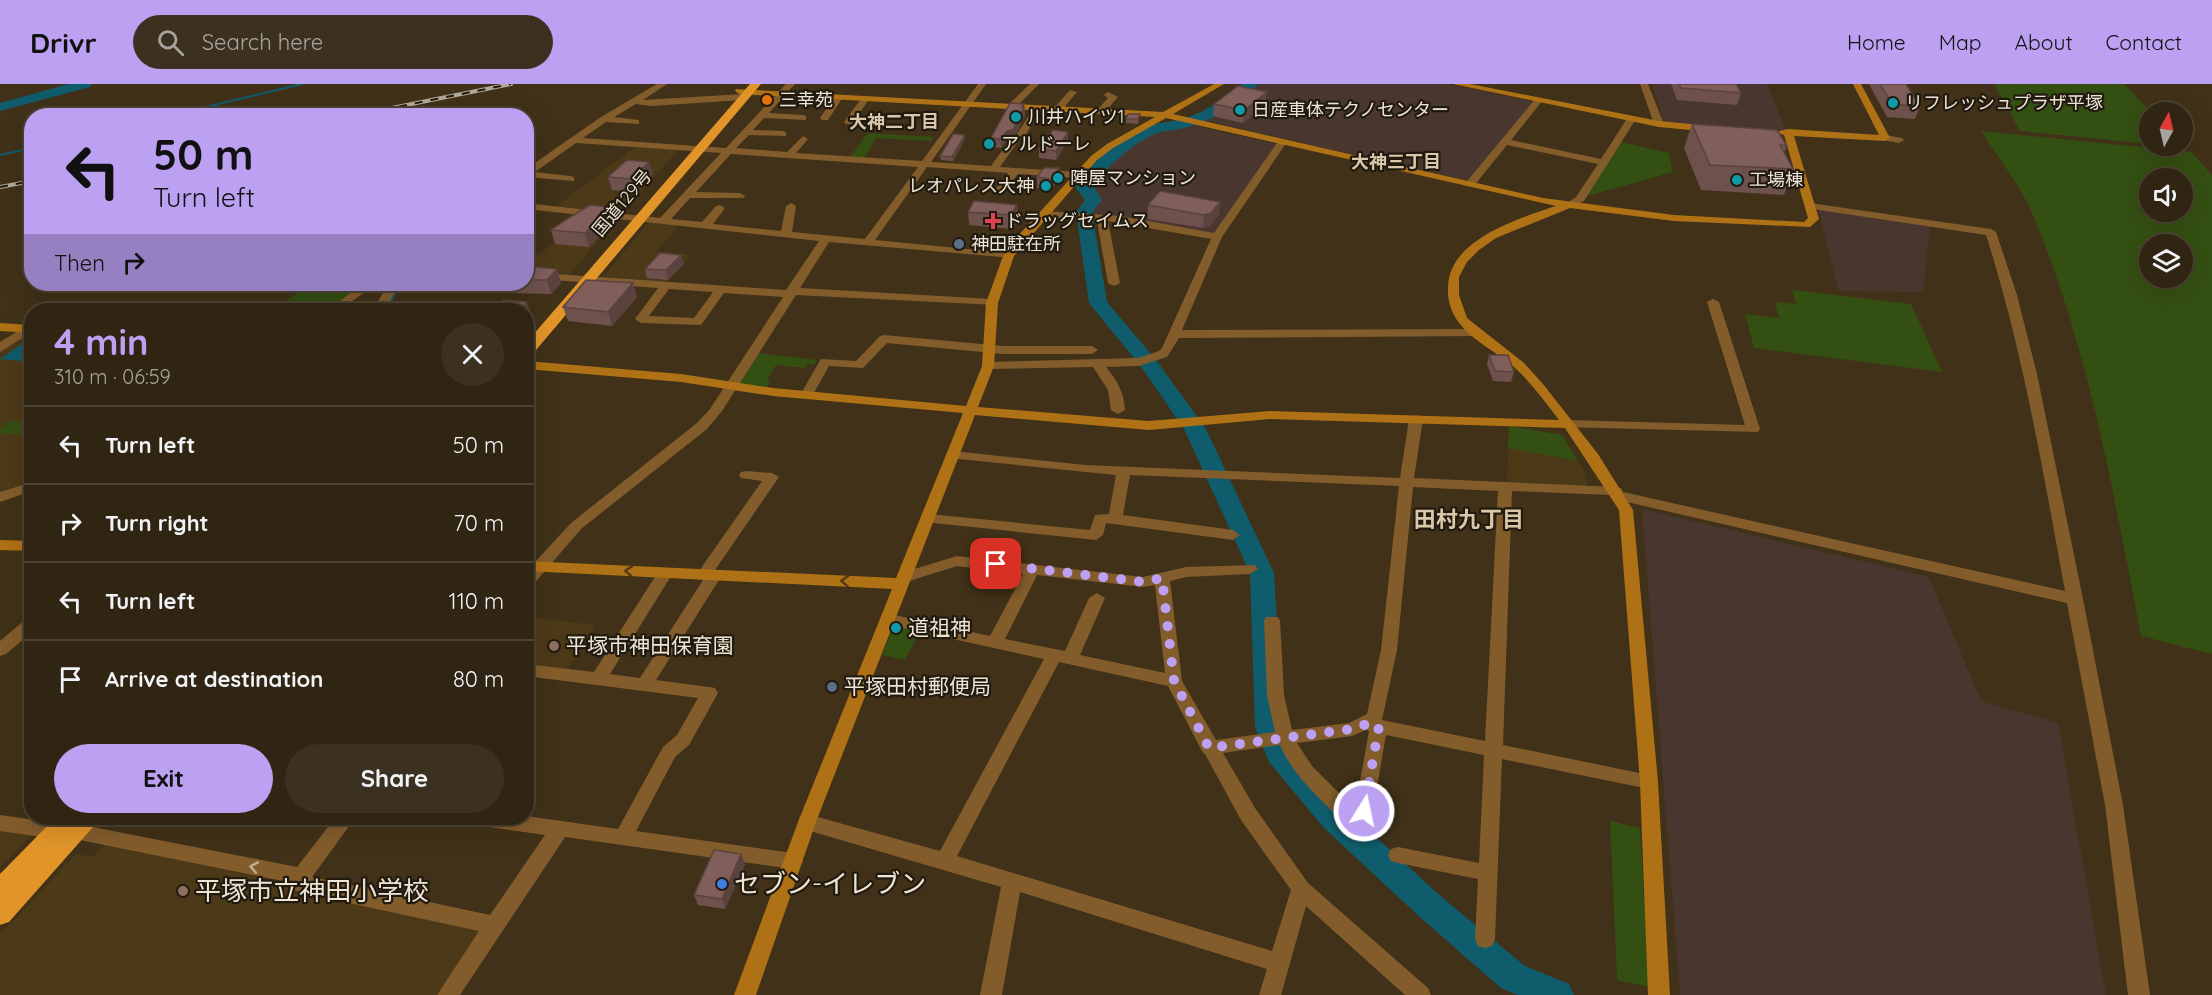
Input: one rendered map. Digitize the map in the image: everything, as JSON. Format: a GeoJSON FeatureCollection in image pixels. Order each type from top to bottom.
{"type":"FeatureCollection","features":[{"type":"Feature","properties":{"kind":"highway","name":"国道129号"},"geometry":{"type":"LineString","coordinates":[[534,343],[693,148],[744,91]]}},
{"type":"Feature","properties":{"kind":"highway","name":"国道129号"},"geometry":{"type":"LineString","coordinates":[[534,329],[584,279]]}},
{"type":"Feature","properties":{"kind":"highway"},"geometry":{"type":"LineString","coordinates":[[0,890],[73,825]]}},
{"type":"Feature","properties":{"kind":"highway"},"geometry":{"type":"LineString","coordinates":[[0,914],[73,825]]}},
{"type":"Feature","properties":{"kind":"street"},"geometry":{"type":"LineString","coordinates":[[534,168],[604,119],[663,84]]}},
{"type":"Feature","properties":{"kind":"street"},"geometry":{"type":"LineString","coordinates":[[663,221],[791,84]]}},
{"type":"Feature","properties":{"kind":"street"},"geometry":{"type":"LineString","coordinates":[[868,243],[982,84]]}},
{"type":"Feature","properties":{"kind":"street"},"geometry":{"type":"LineString","coordinates":[[1011,107],[1035,84]]}},
{"type":"Feature","properties":{"kind":"street"},"geometry":{"type":"LineString","coordinates":[[745,995],[807,822],[890,620],[988,366],[992,303],[1009,256],[1079,175],[1110,146],[1220,84]]}},
{"type":"Feature","properties":{"kind":"street"},"geometry":{"type":"LineString","coordinates":[[1461,84],[1659,124],[1718,129]]}},
{"type":"Feature","properties":{"kind":"street"},"geometry":{"type":"LineString","coordinates":[[1644,84],[1659,124]]}},
{"type":"Feature","properties":{"kind":"street"},"geometry":{"type":"LineString","coordinates":[[1857,84],[1886,138]]}},
{"type":"Feature","properties":{"kind":"street"},"geometry":{"type":"LineString","coordinates":[[633,101],[659,103],[744,91],[839,97],[864,105],[968,105],[1165,115],[1469,184],[1674,218],[1798,225],[1812,222],[1814,219],[1788,132]]}},
{"type":"Feature","properties":{"kind":"street"},"geometry":{"type":"LineString","coordinates":[[1058,109],[1073,92]]}},
{"type":"Feature","properties":{"kind":"street"},"geometry":{"type":"LineString","coordinates":[[825,118],[839,97]]}},
{"type":"Feature","properties":{"kind":"street"},"geometry":{"type":"LineString","coordinates":[[1101,111],[1114,97]]}},
{"type":"Feature","properties":{"kind":"street"},"geometry":{"type":"LineString","coordinates":[[1469,184],[1539,100]]}},
{"type":"Feature","properties":{"kind":"street"},"geometry":{"type":"LineString","coordinates":[[848,121],[864,105]]}},
{"type":"Feature","properties":{"kind":"street"},"geometry":{"type":"LineString","coordinates":[[1022,134],[1038,108]]}},
{"type":"Feature","properties":{"kind":"street"},"geometry":{"type":"LineString","coordinates":[[762,115],[803,118]]}},
{"type":"Feature","properties":{"kind":"street"},"geometry":{"type":"LineString","coordinates":[[604,119],[636,122]]}},
{"type":"Feature","properties":{"kind":"street"},"geometry":{"type":"LineString","coordinates":[[1631,119],[1578,201],[1510,226],[1488,237],[1454,272],[1451,283],[1458,314],[1518,364],[1566,424],[1617,493],[1626,510],[1634,577],[1649,782],[1659,995]]}},
{"type":"Feature","properties":{"kind":"street"},"geometry":{"type":"LineString","coordinates":[[1767,131],[1899,140]]}},
{"type":"Feature","properties":{"kind":"street"},"geometry":{"type":"LineString","coordinates":[[746,132],[783,134]]}},
{"type":"Feature","properties":{"kind":"street"},"geometry":{"type":"LineString","coordinates":[[573,140],[614,139],[693,148],[1079,175]]}},
{"type":"Feature","properties":{"kind":"street"},"geometry":{"type":"LineString","coordinates":[[790,154],[803,139]]}},
{"type":"Feature","properties":{"kind":"street"},"geometry":{"type":"LineString","coordinates":[[988,366],[1151,359],[1168,349],[1216,237],[1282,142]]}},
{"type":"Feature","properties":{"kind":"street"},"geometry":{"type":"LineString","coordinates":[[1505,142],[1603,162]]}},
{"type":"Feature","properties":{"kind":"street"},"geometry":{"type":"LineString","coordinates":[[994,168],[1012,143]]}},
{"type":"Feature","properties":{"kind":"street"},"geometry":{"type":"LineString","coordinates":[[1000,190],[1016,170]]}},
{"type":"Feature","properties":{"kind":"street"},"geometry":{"type":"LineString","coordinates":[[534,175],[570,179]]}},
{"type":"Feature","properties":{"kind":"street"},"geometry":{"type":"LineString","coordinates":[[688,195],[735,192]]}},
{"type":"Feature","properties":{"kind":"street"},"geometry":{"type":"LineString","coordinates":[[786,235],[791,206]]}},
{"type":"Feature","properties":{"kind":"street"},"geometry":{"type":"LineString","coordinates":[[1810,206],[1991,232],[2029,363],[2075,599],[2121,848],[2139,995]]}},
{"type":"Feature","properties":{"kind":"street"},"geometry":{"type":"LineString","coordinates":[[534,207],[786,235],[1009,256]]}},
{"type":"Feature","properties":{"kind":"street"},"geometry":{"type":"LineString","coordinates":[[705,225],[720,208]]}},
{"type":"Feature","properties":{"kind":"street"},"geometry":{"type":"LineString","coordinates":[[1044,214],[1102,217],[1216,237]]}},
{"type":"Feature","properties":{"kind":"street"},"geometry":{"type":"LineString","coordinates":[[1102,217],[1114,283]]}},
{"type":"Feature","properties":{"kind":"street"},"geometry":{"type":"LineString","coordinates":[[534,565],[576,526],[702,426],[715,411],[826,239]]}},
{"type":"Feature","properties":{"kind":"street"},"geometry":{"type":"LineString","coordinates":[[534,276],[721,289],[992,303]]}},
{"type":"Feature","properties":{"kind":"street"},"geometry":{"type":"LineString","coordinates":[[666,285],[641,319],[697,322],[721,289]]}},
{"type":"Feature","properties":{"kind":"street"},"geometry":{"type":"LineString","coordinates":[[343,303],[360,291]]}},
{"type":"Feature","properties":{"kind":"street"},"geometry":{"type":"LineString","coordinates":[[534,366],[681,378],[806,395],[1163,427],[1270,415],[1753,429],[1713,302]]}},
{"type":"Feature","properties":{"kind":"street"},"geometry":{"type":"LineString","coordinates":[[0,327],[24,329]]}},
{"type":"Feature","properties":{"kind":"street"},"geometry":{"type":"LineString","coordinates":[[0,348],[24,333]]}},
{"type":"Feature","properties":{"kind":"street"},"geometry":{"type":"LineString","coordinates":[[1175,334],[1478,333]]}},
{"type":"Feature","properties":{"kind":"street"},"geometry":{"type":"LineString","coordinates":[[806,395],[825,362],[859,365],[884,339],[989,349],[1092,350]]}},
{"type":"Feature","properties":{"kind":"street"},"geometry":{"type":"LineString","coordinates":[[1096,363],[1113,381],[1118,396],[1118,410]]}},
{"type":"Feature","properties":{"kind":"street"},"geometry":{"type":"LineString","coordinates":[[1272,621],[1278,711],[1285,738],[1299,763],[1359,816],[1373,725],[1383,689],[1416,419]]}},
{"type":"Feature","properties":{"kind":"street"},"geometry":{"type":"LineString","coordinates":[[953,455],[1124,470],[1617,493],[2075,599]]}},
{"type":"Feature","properties":{"kind":"street"},"geometry":{"type":"LineString","coordinates":[[1115,519],[1124,470]]}},
{"type":"Feature","properties":{"kind":"street"},"geometry":{"type":"LineString","coordinates":[[644,685],[709,575],[772,477],[746,475]]}},
{"type":"Feature","properties":{"kind":"street"},"geometry":{"type":"LineString","coordinates":[[1485,939],[1505,487]]}},
{"type":"Feature","properties":{"kind":"street"},"geometry":{"type":"LineString","coordinates":[[2,495],[24,488]]}},
{"type":"Feature","properties":{"kind":"street"},"geometry":{"type":"LineString","coordinates":[[929,519],[1096,535],[1100,518],[1233,535]]}},
{"type":"Feature","properties":{"kind":"street"},"geometry":{"type":"LineString","coordinates":[[0,545],[24,546]]}},
{"type":"Feature","properties":{"kind":"street"},"geometry":{"type":"LineString","coordinates":[[534,567],[709,575],[905,580],[957,561],[1143,582],[1186,572],[1250,569]]}},
{"type":"Feature","properties":{"kind":"street"},"geometry":{"type":"LineString","coordinates":[[994,644],[1034,569]]}},
{"type":"Feature","properties":{"kind":"street"},"geometry":{"type":"LineString","coordinates":[[598,680],[665,573]]}},
{"type":"Feature","properties":{"kind":"street"},"geometry":{"type":"LineString","coordinates":[[1162,578],[1174,681],[1209,748],[1248,814],[1301,889],[1420,995]]}},
{"type":"Feature","properties":{"kind":"street"},"geometry":{"type":"LineString","coordinates":[[945,860],[1097,598]]}},
{"type":"Feature","properties":{"kind":"street"},"geometry":{"type":"LineString","coordinates":[[890,620],[1061,659],[1174,681]]}},
{"type":"Feature","properties":{"kind":"street"},"geometry":{"type":"LineString","coordinates":[[0,650],[24,629]]}},
{"type":"Feature","properties":{"kind":"street"},"geometry":{"type":"LineString","coordinates":[[534,671],[709,693],[683,740],[669,752],[623,838]]}},
{"type":"Feature","properties":{"kind":"street"},"geometry":{"type":"LineString","coordinates":[[1209,748],[1373,725],[1493,752],[1649,782]]}},
{"type":"Feature","properties":{"kind":"street"},"geometry":{"type":"LineString","coordinates":[[807,822],[945,860],[1012,883],[1280,963]]}},
{"type":"Feature","properties":{"kind":"street"},"geometry":{"type":"LineString","coordinates":[[0,823],[24,824]]}},
{"type":"Feature","properties":{"kind":"street"},"geometry":{"type":"LineString","coordinates":[[73,825],[301,876]]}},
{"type":"Feature","properties":{"kind":"street"},"geometry":{"type":"LineString","coordinates":[[341,825],[301,876],[302,884],[494,925]]}},
{"type":"Feature","properties":{"kind":"street"},"geometry":{"type":"LineString","coordinates":[[532,825],[793,861]]}},
{"type":"Feature","properties":{"kind":"street"},"geometry":{"type":"LineString","coordinates":[[448,995],[560,829]]}},
{"type":"Feature","properties":{"kind":"street"},"geometry":{"type":"LineString","coordinates":[[1398,855],[1488,873]]}},
{"type":"Feature","properties":{"kind":"street"},"geometry":{"type":"LineString","coordinates":[[991,995],[1012,883]]}},
{"type":"Feature","properties":{"kind":"street"},"geometry":{"type":"LineString","coordinates":[[1270,995],[1301,889]]}},
{"type":"Feature","properties":{"kind":"shaded area"},"geometry":{"type":"Polygon","coordinates":[[[1252,84],[1447,84],[1535,102],[1468,180],[1465,180],[1198,119],[1252,84]]]}},
{"type":"Feature","properties":{"kind":"shaded area"},"geometry":{"type":"Polygon","coordinates":[[[1652,84],[1767,84],[1786,130],[1700,127],[1664,122],[1652,84]]]}},
{"type":"Feature","properties":{"kind":"shaded area"},"geometry":{"type":"Polygon","coordinates":[[[1192,125],[1279,145],[1216,234],[1089,214],[1096,198],[1085,183],[1109,157],[1152,130],[1192,125]]]}},
{"type":"Feature","properties":{"kind":"shaded area"},"geometry":{"type":"Polygon","coordinates":[[[636,146],[679,149],[621,214],[557,206],[636,146]]]}},
{"type":"Feature","properties":{"kind":"shaded area"},"geometry":{"type":"Polygon","coordinates":[[[1818,209],[1930,225],[1923,292],[1839,291],[1818,209]]]}},
{"type":"Feature","properties":{"kind":"shaded area"},"geometry":{"type":"Polygon","coordinates":[[[592,216],[618,219],[568,275],[534,273],[534,257],[592,216]]]}},
{"type":"Feature","properties":{"kind":"shaded area"},"geometry":{"type":"Polygon","coordinates":[[[649,222],[679,225],[656,251],[692,255],[666,282],[601,279],[649,222]]]}},
{"type":"Feature","properties":{"kind":"shaded area"},"geometry":{"type":"Polygon","coordinates":[[[24,336],[24,484],[0,492],[0,350],[24,336]]]}},
{"type":"Feature","properties":{"kind":"shaded area"},"geometry":{"type":"Polygon","coordinates":[[[1509,426],[1562,435],[1584,471],[1588,484],[1585,486],[1511,484],[1507,481],[1509,426]]]}},
{"type":"Feature","properties":{"kind":"shaded area"},"geometry":{"type":"Polygon","coordinates":[[[1642,509],[1929,577],[1981,701],[2058,723],[2106,995],[1680,995],[1642,509]]]}},
{"type":"Feature","properties":{"kind":"shaded area","name":"平塚市神田保育園"},"geometry":{"type":"Polygon","coordinates":[[[534,618],[595,625],[567,671],[534,668],[534,618]]]}},
{"type":"Feature","properties":{"kind":"shaded area"},"geometry":{"type":"Polygon","coordinates":[[[0,829],[34,833],[0,868],[0,829]]]}},
{"type":"Feature","properties":{"kind":"shaded area","name":"平塚市立神田小学校"},"geometry":{"type":"Polygon","coordinates":[[[105,844],[479,926],[479,932],[437,995],[0,995],[0,935],[76,854],[93,857],[105,844]]]}},
{"type":"Feature","properties":{"kind":"green space"},"geometry":{"type":"Polygon","coordinates":[[[1994,84],[2124,84],[2141,102],[2139,102],[2139,143],[2020,131],[1994,84]]]}},
{"type":"Feature","properties":{"kind":"green space"},"geometry":{"type":"Polygon","coordinates":[[[1981,131],[2139,147],[2139,156],[2193,156],[2193,154],[2212,175],[2212,654],[2141,636],[2110,478],[2086,374],[2054,271],[2030,208],[1981,131]]]}},
{"type":"Feature","properties":{"kind":"green space"},"geometry":{"type":"Polygon","coordinates":[[[868,133],[934,137],[931,141],[876,138],[864,158],[850,157],[868,133]]]}},
{"type":"Feature","properties":{"kind":"green space"},"geometry":{"type":"Polygon","coordinates":[[[1621,142],[1669,153],[1673,172],[1584,197],[1621,142]]]}},
{"type":"Feature","properties":{"kind":"green space"},"geometry":{"type":"Polygon","coordinates":[[[1792,290],[1911,304],[1942,372],[1754,348],[1745,314],[1779,318],[1775,302],[1796,304],[1792,290]]]}},
{"type":"Feature","properties":{"kind":"green space"},"geometry":{"type":"Polygon","coordinates":[[[300,291],[358,291],[340,303],[282,303],[300,291]]]}},
{"type":"Feature","properties":{"kind":"green space"},"geometry":{"type":"Polygon","coordinates":[[[756,353],[817,360],[814,365],[807,364],[804,368],[776,365],[767,380],[771,381],[766,388],[741,385],[738,383],[756,353]]]}},
{"type":"Feature","properties":{"kind":"green space"},"geometry":{"type":"Polygon","coordinates":[[[10,421],[24,422],[24,435],[0,433],[0,429],[10,421]]]}},
{"type":"Feature","properties":{"kind":"green space"},"geometry":{"type":"Polygon","coordinates":[[[1509,426],[1562,435],[1578,461],[1508,448],[1509,426]]]}},
{"type":"Feature","properties":{"kind":"green space"},"geometry":{"type":"Polygon","coordinates":[[[894,625],[920,631],[905,660],[882,655],[894,625]]]}},
{"type":"Feature","properties":{"kind":"green space"},"geometry":{"type":"Polygon","coordinates":[[[1610,821],[1640,828],[1649,987],[1617,980],[1610,821]]]}},
{"type":"Feature","properties":{"kind":"water"},"geometry":{"type":"Polygon","coordinates":[[[24,342],[24,358],[20,361],[0,359],[24,342]]]}},
{"type":"Feature","properties":{"kind":"building"},"geometry":{"type":"Polygon","coordinates":[[[1679,84],[1736,84],[1741,93],[1681,88],[1679,84]]]}},
{"type":"Feature","properties":{"kind":"building"},"geometry":{"type":"Polygon","coordinates":[[[1880,84],[1906,84],[1920,107],[1892,104],[1880,84]]]}},
{"type":"Feature","properties":{"kind":"building"},"geometry":{"type":"Polygon","coordinates":[[[1238,86],[1267,92],[1244,110],[1214,104],[1238,86]]]}},
{"type":"Feature","properties":{"kind":"building"},"geometry":{"type":"Polygon","coordinates":[[[1010,103],[1024,104],[1013,130],[1007,131],[1001,139],[991,138],[1010,103]]]}},
{"type":"Feature","properties":{"kind":"building"},"geometry":{"type":"Polygon","coordinates":[[[1128,114],[1140,114],[1138,119],[1126,119],[1128,114]]]}},
{"type":"Feature","properties":{"kind":"building"},"geometry":{"type":"Polygon","coordinates":[[[1692,124],[1777,130],[1787,146],[1780,145],[1793,169],[1710,165],[1692,124]]]}},
{"type":"Feature","properties":{"kind":"building"},"geometry":{"type":"Polygon","coordinates":[[[1053,130],[1068,132],[1056,151],[1039,149],[1053,130]]]}},
{"type":"Feature","properties":{"kind":"building"},"geometry":{"type":"Polygon","coordinates":[[[953,134],[965,135],[952,157],[940,156],[953,134]]]}},
{"type":"Feature","properties":{"kind":"building"},"geometry":{"type":"Polygon","coordinates":[[[627,160],[649,162],[631,179],[608,177],[627,160]]]}},
{"type":"Feature","properties":{"kind":"building"},"geometry":{"type":"Polygon","coordinates":[[[1044,168],[1059,168],[1051,179],[1037,177],[1044,168]]]}},
{"type":"Feature","properties":{"kind":"building"},"geometry":{"type":"Polygon","coordinates":[[[1160,191],[1220,202],[1211,213],[1204,215],[1148,205],[1160,191]]]}},
{"type":"Feature","properties":{"kind":"building"},"geometry":{"type":"Polygon","coordinates":[[[974,201],[1017,205],[1011,215],[968,212],[974,201]]]}},
{"type":"Feature","properties":{"kind":"building"},"geometry":{"type":"Polygon","coordinates":[[[590,205],[607,207],[599,215],[603,215],[585,233],[551,230],[572,216],[590,205]]]}},
{"type":"Feature","properties":{"kind":"building"},"geometry":{"type":"Polygon","coordinates":[[[660,253],[681,255],[666,270],[645,269],[660,253]]]}},
{"type":"Feature","properties":{"kind":"building"},"geometry":{"type":"Polygon","coordinates":[[[534,267],[557,269],[547,280],[534,280],[534,267]]]}},
{"type":"Feature","properties":{"kind":"building"},"geometry":{"type":"Polygon","coordinates":[[[586,280],[633,283],[608,312],[563,307],[586,280]]]}},
{"type":"Feature","properties":{"kind":"building"},"geometry":{"type":"Polygon","coordinates":[[[503,300],[527,302],[526,303],[500,303],[503,300]]]}},
{"type":"Feature","properties":{"kind":"building"},"geometry":{"type":"Polygon","coordinates":[[[1489,355],[1508,355],[1514,372],[1495,371],[1489,355]]]}},
{"type":"Feature","properties":{"kind":"building"},"geometry":{"type":"Polygon","coordinates":[[[714,850],[741,854],[722,899],[694,895],[714,850]]]}},
{"type":"Feature","properties":{"kind":"waterway"},"geometry":{"type":"LineString","coordinates":[[0,107],[85,84]]}},
{"type":"Feature","properties":{"kind":"waterway"},"geometry":{"type":"LineString","coordinates":[[202,108],[302,84]]}},
{"type":"Feature","properties":{"kind":"waterway"},"geometry":{"type":"LineString","coordinates":[[1251,84],[1202,117],[1184,124],[1152,129],[1139,136],[1114,154],[1084,183],[1084,188],[1094,200],[1085,211],[1085,219],[1098,303],[1149,364],[1195,429],[1262,573],[1269,727],[1279,754],[1335,819],[1433,909],[1513,977],[1557,995]]}},
{"type":"Feature","properties":{"kind":"waterway"},"geometry":{"type":"LineString","coordinates":[[0,155],[24,150]]}},
{"type":"Feature","properties":{"kind":"waterway"},"geometry":{"type":"LineString","coordinates":[[390,303],[396,291]]}},
{"type":"Feature","properties":{"kind":"railway"},"geometry":{"type":"LineString","coordinates":[[392,108],[511,84]]}},
{"type":"Feature","properties":{"kind":"railway"},"geometry":{"type":"LineString","coordinates":[[0,187],[24,182]]}},
{"type":"Feature","properties":{"kind":"place","name":"三幸苑"},"geometry":{"type":"Point","coordinates":[767,100]}},
{"type":"Feature","properties":{"kind":"place","name":"リフレッシュプラザ平塚"},"geometry":{"type":"Point","coordinates":[1893,103]}},
{"type":"Feature","properties":{"kind":"place","name":"日産車体テクノセンター"},"geometry":{"type":"Point","coordinates":[1240,110]}},
{"type":"Feature","properties":{"kind":"place","name":"川井ハイツ1"},"geometry":{"type":"Point","coordinates":[1016,117]}},
{"type":"Feature","properties":{"kind":"place","name":"アルドーレ"},"geometry":{"type":"Point","coordinates":[989,144]}},
{"type":"Feature","properties":{"kind":"place","name":"陣屋マンション"},"geometry":{"type":"Point","coordinates":[1058,178]}},
{"type":"Feature","properties":{"kind":"place","name":"工場棟"},"geometry":{"type":"Point","coordinates":[1737,180]}},
{"type":"Feature","properties":{"kind":"place","name":"レオパレス大神"},"geometry":{"type":"Point","coordinates":[1046,186]}},
{"type":"Feature","properties":{"kind":"place","name":"ドラッグセイムス"},"geometry":{"type":"Point","coordinates":[993,221]}},
{"type":"Feature","properties":{"kind":"place","name":"神田駐在所"},"geometry":{"type":"Point","coordinates":[959,244]}},
{"type":"Feature","properties":{"kind":"place","name":"道祖神"},"geometry":{"type":"Point","coordinates":[896,628]}},
{"type":"Feature","properties":{"kind":"place","name":"平塚市神田保育園"},"geometry":{"type":"Point","coordinates":[554,646]}},
{"type":"Feature","properties":{"kind":"place","name":"平塚田村郵便局"},"geometry":{"type":"Point","coordinates":[832,687]}},
{"type":"Feature","properties":{"kind":"place","name":"セブン-イレブン"},"geometry":{"type":"Point","coordinates":[722,884]}},
{"type":"Feature","properties":{"kind":"place","name":"平塚市立神田小学校"},"geometry":{"type":"Point","coordinates":[183,891]}},
{"type":"Feature","properties":{"kind":"district","name":"大神二丁目"},"geometry":{"type":"Point","coordinates":[894,122]}},
{"type":"Feature","properties":{"kind":"district","name":"大神三丁目"},"geometry":{"type":"Point","coordinates":[1396,162]}},
{"type":"Feature","properties":{"kind":"district","name":"田村九丁目"},"geometry":{"type":"Point","coordinates":[1469,519]}},
{"type":"Feature","properties":{"kind":"route"},"geometry":{"type":"LineString","coordinates":[[996,564],[1143,582],[1162,578],[1174,681],[1209,748],[1352,729],[1367,724],[1379,726],[1364,811]]}}]}
